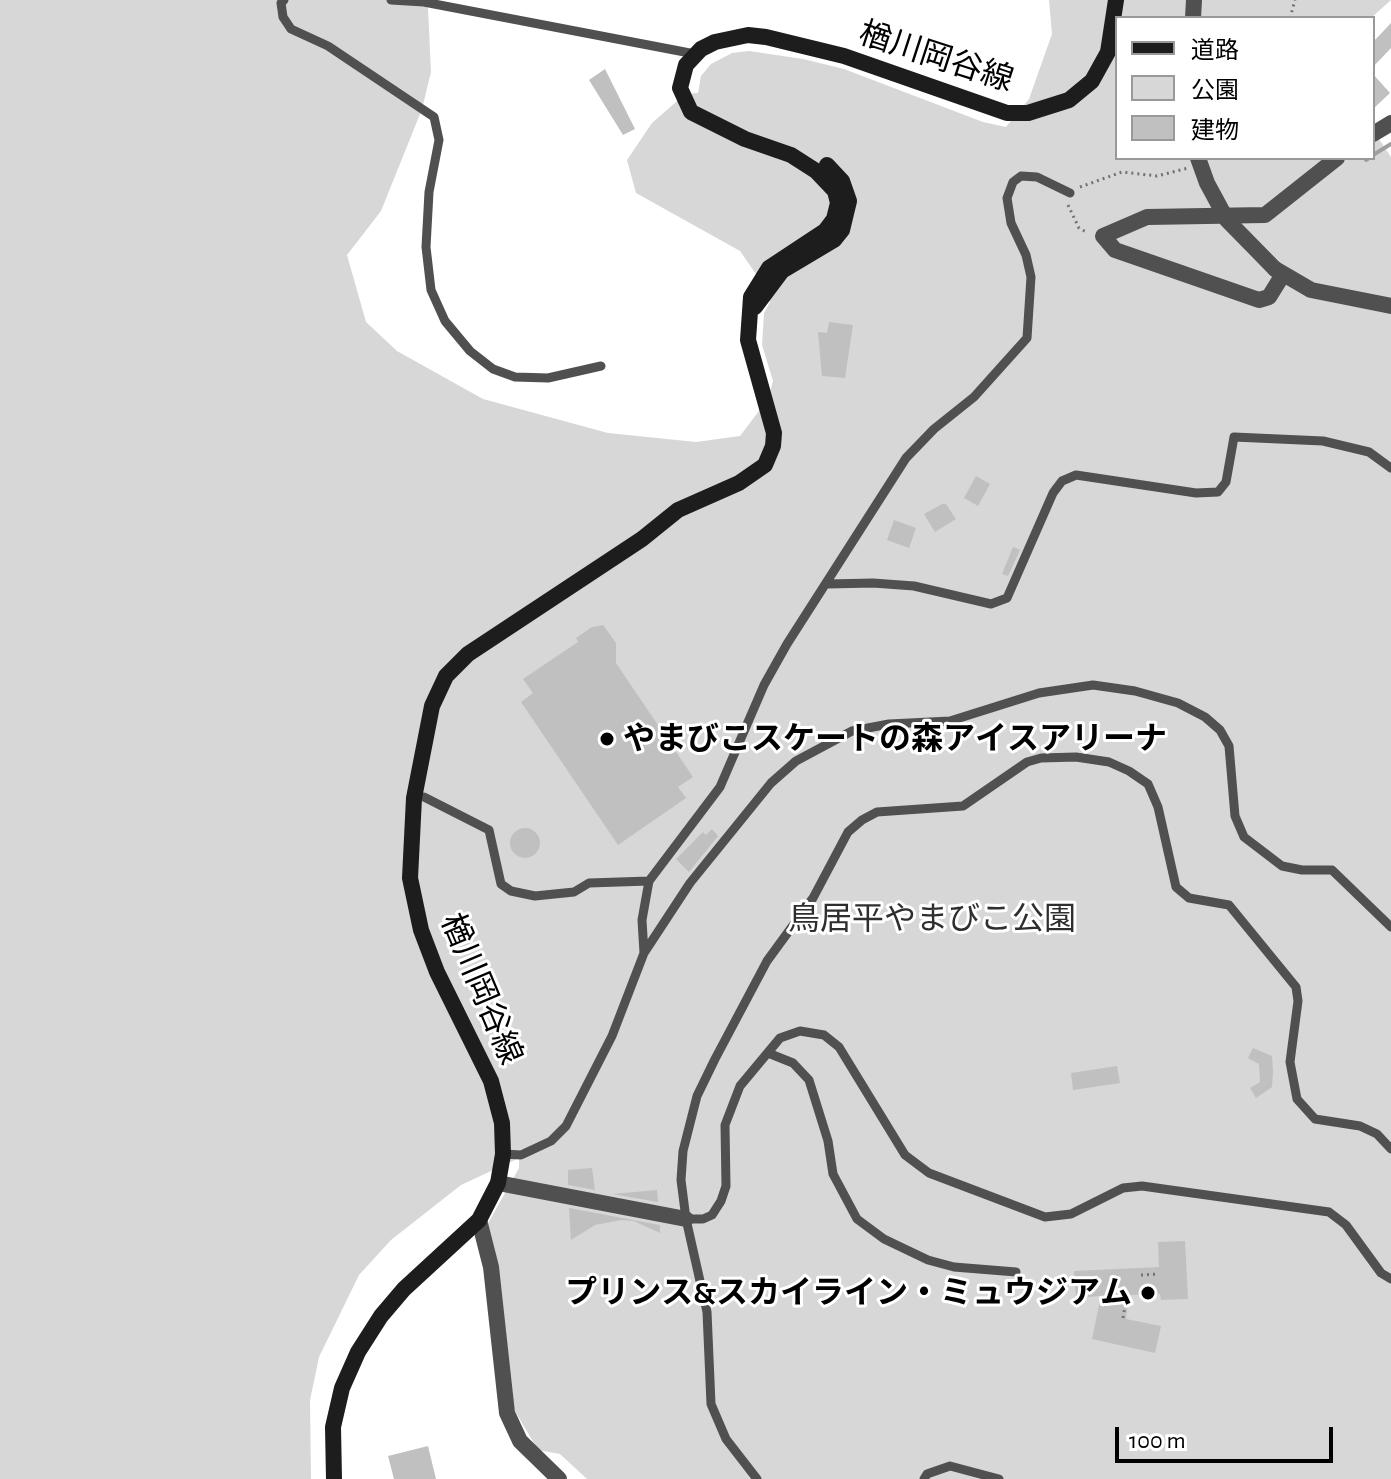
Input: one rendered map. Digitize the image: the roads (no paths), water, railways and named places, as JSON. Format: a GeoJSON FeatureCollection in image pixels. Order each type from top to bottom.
{"type":"FeatureCollection","features":[{"type":"Feature","properties":{"kind":"main road","name":"楢川岡谷線"},"geometry":{"type":"LineString","coordinates":[[334,1479],[333,1427],[342,1388],[358,1352],[381,1316],[404,1289],[479,1220],[498,1183],[503,1154],[502,1123],[491,1081],[437,972],[421,930],[410,878],[414,798],[432,706],[446,676],[468,654],[642,539],[678,510],[739,483],[765,465],[773,446],[774,433],[750,356],[748,325],[751,311],[782,271],[834,240],[845,222],[849,201],[842,181],[822,162],[794,146],[747,130],[738,133],[700,119],[685,103],[680,88],[682,72],[695,54],[730,37],[766,37],[844,56],[1007,113],[1028,113],[1069,100],[1092,81],[1112,38],[1116,0]]}},
{"type":"Feature","properties":{"kind":"street"},"geometry":{"type":"LineString","coordinates":[[1278,273],[1269,297],[1259,300],[1115,250],[1103,236],[1147,217],[1265,215],[1334,160]]}},
{"type":"Feature","properties":{"kind":"street"},"geometry":{"type":"LineString","coordinates":[[1197,161],[1227,220],[1278,273],[1322,293],[1391,306]]}},
{"type":"Feature","properties":{"kind":"street"},"geometry":{"type":"LineString","coordinates":[[498,1183],[686,1219]]}},
{"type":"Feature","properties":{"kind":"street"},"geometry":{"type":"LineString","coordinates":[[479,1220],[491,1267],[507,1413],[520,1441],[559,1479]]}},
{"type":"Feature","properties":{"kind":"lane"},"geometry":{"type":"LineString","coordinates":[[284,0],[281,3],[283,17],[291,29],[328,46],[434,117],[439,140],[429,192],[426,247],[431,290],[445,321],[470,351],[493,369],[515,377],[548,378],[601,366]]}},
{"type":"Feature","properties":{"kind":"lane"},"geometry":{"type":"LineString","coordinates":[[391,0],[424,2],[695,54]]}},
{"type":"Feature","properties":{"kind":"lane"},"geometry":{"type":"LineString","coordinates":[[644,953],[642,920],[649,881],[720,787],[764,685],[906,458],[934,429],[974,397],[1027,338],[1031,277],[1026,255],[1011,223],[1007,198],[1013,182],[1021,176],[1037,177],[1070,193]]}},
{"type":"Feature","properties":{"kind":"lane"},"geometry":{"type":"LineString","coordinates":[[828,584],[914,586],[991,604],[1007,598],[1053,493],[1062,481],[1076,475],[1196,493],[1218,492],[1226,482],[1234,437],[1323,441],[1369,452],[1391,468]]}},
{"type":"Feature","properties":{"kind":"lane"},"geometry":{"type":"LineString","coordinates":[[503,1154],[521,1155],[551,1141],[566,1126],[612,1036],[644,953],[690,883],[771,783],[823,745],[852,731],[889,724],[950,721],[1039,693],[1093,685],[1164,699],[1205,717],[1220,730],[1229,746],[1235,816],[1244,837],[1282,866],[1332,870],[1391,927]]}},
{"type":"Feature","properties":{"kind":"lane"},"geometry":{"type":"LineString","coordinates":[[757,1479],[726,1439],[711,1404],[707,1312],[686,1219],[681,1180],[683,1151],[697,1096],[767,961],[813,898],[848,832],[877,812],[963,806],[1027,762],[1041,758],[1076,757],[1109,762],[1148,784],[1158,807],[1176,887],[1189,898],[1229,905],[1296,987],[1298,1001],[1290,1062],[1297,1099],[1315,1119],[1360,1126],[1377,1134],[1391,1149]]}},
{"type":"Feature","properties":{"kind":"lane"},"geometry":{"type":"LineString","coordinates":[[424,797],[471,824],[483,824],[489,830],[501,884],[511,891],[535,896],[574,892],[589,883],[649,881]]}},
{"type":"Feature","properties":{"kind":"lane"},"geometry":{"type":"LineString","coordinates":[[686,1219],[703,1219],[712,1215],[721,1201],[726,1186],[725,1125],[740,1086],[780,1038],[800,1031],[824,1035],[852,1065],[905,1155],[929,1173],[1045,1217],[1071,1214],[1123,1188],[1142,1186],[1329,1212],[1346,1225],[1381,1273],[1391,1279]]}},
{"type":"Feature","properties":{"kind":"lane"},"geometry":{"type":"LineString","coordinates":[[768,1053],[793,1063],[809,1080],[828,1141],[833,1174],[857,1219],[884,1239],[928,1260],[954,1267],[1016,1272]]}},
{"type":"Feature","properties":{"kind":"lane"},"geometry":{"type":"LineString","coordinates":[[924,1479],[927,1474],[950,1466],[999,1479]]}},
{"type":"Feature","properties":{"kind":"waterway"},"geometry":{"type":"LineString","coordinates":[[1375,154],[1391,144]]}},
{"type":"Feature","properties":{"kind":"place","name":"やまびこスケートの森アイスアリーナ"},"geometry":{"type":"Point","coordinates":[607,739]}},
{"type":"Feature","properties":{"kind":"place","name":"プリンス&スカイライン・ミュウジアム"},"geometry":{"type":"Point","coordinates":[1148,1293]}},
{"type":"Feature","properties":{"kind":"park label","name":"鳥居平やまびこ公園"},"geometry":{"type":"Point","coordinates":[932,919]}}]}
